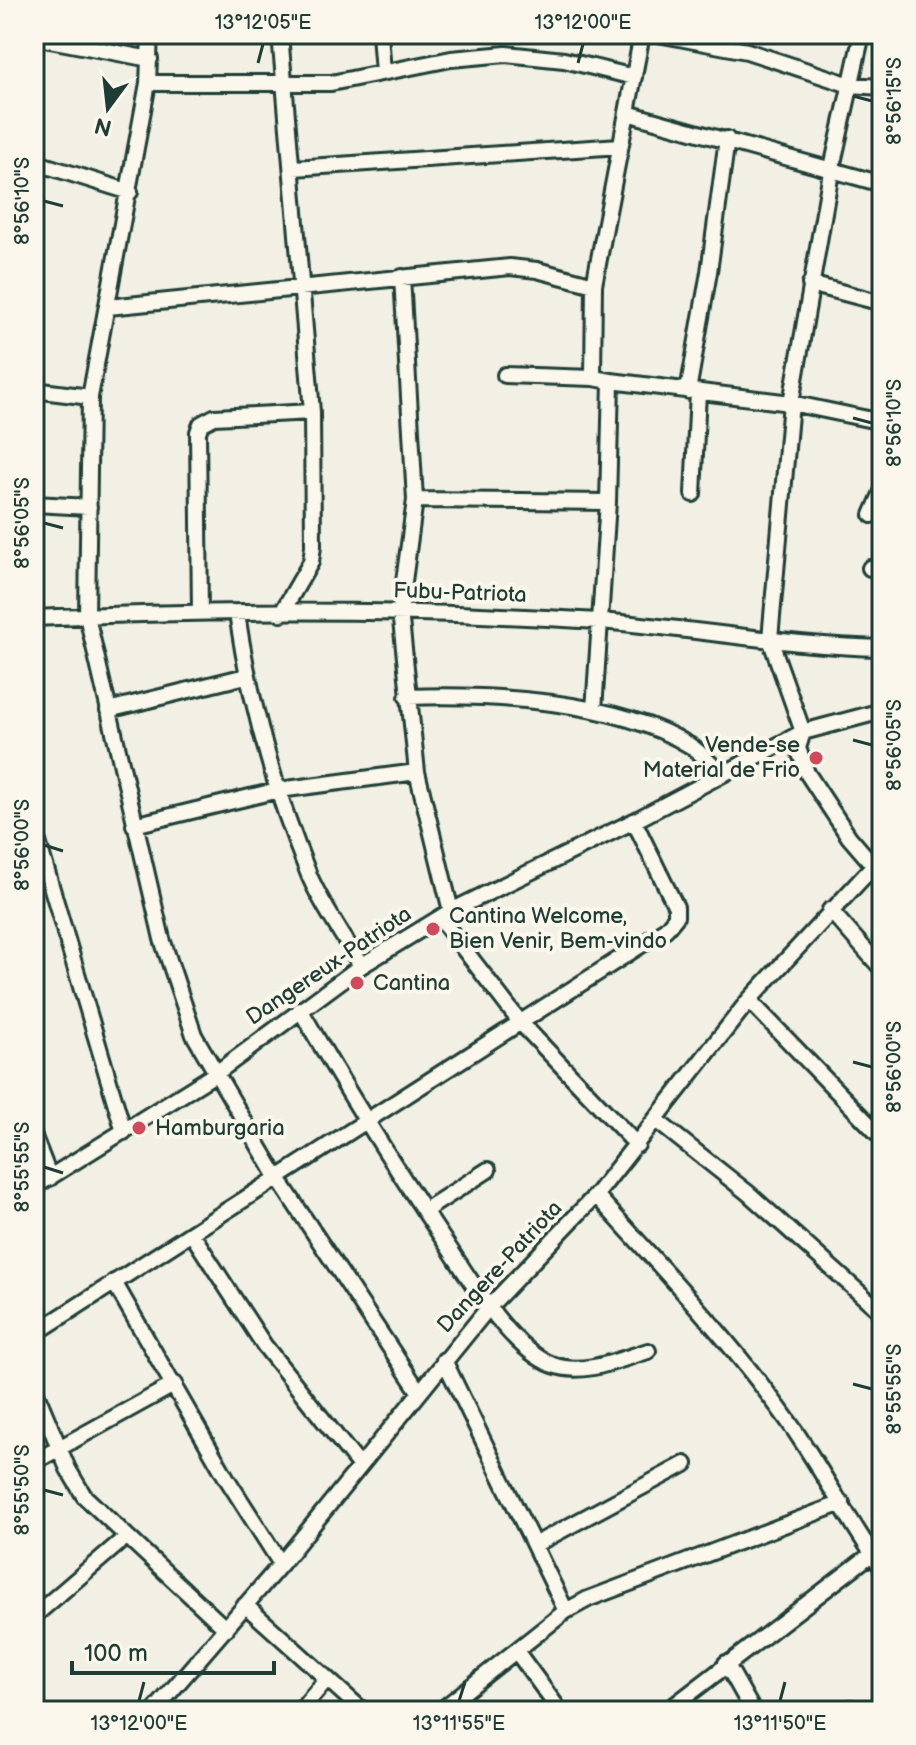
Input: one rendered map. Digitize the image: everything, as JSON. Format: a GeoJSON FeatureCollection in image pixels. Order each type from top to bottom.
{"type":"FeatureCollection","features":[{"type":"Feature","properties":{"kind":"street"},"geometry":{"type":"LineString","coordinates":[[150,34],[148,83],[130,192],[90,397],[87,616],[134,825],[166,952],[189,1023],[215,1074],[277,1177],[418,1390]]}},
{"type":"Feature","properties":{"kind":"street"},"geometry":{"type":"LineString","coordinates":[[280,34],[294,168],[312,412],[311,562],[281,614]]}},
{"type":"Feature","properties":{"kind":"street"},"geometry":{"type":"LineString","coordinates":[[380,34],[383,72]]}},
{"type":"Feature","properties":{"kind":"street"},"geometry":{"type":"LineString","coordinates":[[593,378],[594,285],[642,34]]}},
{"type":"Feature","properties":{"kind":"street"},"geometry":{"type":"LineString","coordinates":[[658,34],[747,51],[850,85],[882,87]]}},
{"type":"Feature","properties":{"kind":"street"},"geometry":{"type":"LineString","coordinates":[[862,34],[831,172],[791,403],[770,639],[803,732],[798,748],[807,773],[849,837],[878,861]]}},
{"type":"Feature","properties":{"kind":"street"},"geometry":{"type":"LineString","coordinates":[[34,37],[150,59]]}},
{"type":"Feature","properties":{"kind":"street"},"geometry":{"type":"LineString","coordinates":[[148,83],[331,83],[451,59],[506,54],[550,57],[634,77]]}},
{"type":"Feature","properties":{"kind":"street"},"geometry":{"type":"LineString","coordinates":[[627,113],[882,184]]}},
{"type":"Feature","properties":{"kind":"street"},"geometry":{"type":"LineString","coordinates":[[693,494],[693,392],[727,139]]}},
{"type":"Feature","properties":{"kind":"street"},"geometry":{"type":"LineString","coordinates":[[294,168],[620,146]]}},
{"type":"Feature","properties":{"kind":"street"},"geometry":{"type":"LineString","coordinates":[[35,167],[130,192]]}},
{"type":"Feature","properties":{"kind":"street"},"geometry":{"type":"LineString","coordinates":[[108,307],[522,267],[594,285]]}},
{"type":"Feature","properties":{"kind":"street"},"geometry":{"type":"LineString","coordinates":[[402,277],[415,500],[400,611],[417,772],[446,915],[520,1022],[637,1145]]}},
{"type":"Feature","properties":{"kind":"street"},"geometry":{"type":"LineString","coordinates":[[810,284],[882,303]]}},
{"type":"Feature","properties":{"kind":"street"},"geometry":{"type":"LineString","coordinates":[[505,375],[593,378],[791,403],[882,422]]}},
{"type":"Feature","properties":{"kind":"street"},"geometry":{"type":"LineString","coordinates":[[594,710],[608,502],[611,381]]}},
{"type":"Feature","properties":{"kind":"street"},"geometry":{"type":"LineString","coordinates":[[34,390],[90,397]]}},
{"type":"Feature","properties":{"kind":"street"},"geometry":{"type":"LineString","coordinates":[[200,612],[198,432],[201,424],[214,417],[312,412]]}},
{"type":"Feature","properties":{"kind":"street"},"geometry":{"type":"LineString","coordinates":[[872,515],[882,492]]}},
{"type":"Feature","properties":{"kind":"street"},"geometry":{"type":"LineString","coordinates":[[415,500],[608,502]]}},
{"type":"Feature","properties":{"kind":"street"},"geometry":{"type":"LineString","coordinates":[[34,504],[89,507]]}},
{"type":"Feature","properties":{"kind":"street","name":"Fubu-Patriota"},"geometry":{"type":"LineString","coordinates":[[34,618],[200,612],[281,614],[400,611],[601,621],[882,648]]}},
{"type":"Feature","properties":{"kind":"street"},"geometry":{"type":"LineString","coordinates":[[237,614],[246,676],[279,790],[310,878],[361,966]]}},
{"type":"Feature","properties":{"kind":"street"},"geometry":{"type":"LineString","coordinates":[[108,710],[246,676]]}},
{"type":"Feature","properties":{"kind":"street"},"geometry":{"type":"LineString","coordinates":[[407,697],[466,695],[594,710],[690,746],[721,774]]}},
{"type":"Feature","properties":{"kind":"street","name":"Dangereux-Patriota"},"geometry":{"type":"LineString","coordinates":[[34,1187],[215,1074],[361,966],[446,915],[803,732],[882,711]]}},
{"type":"Feature","properties":{"kind":"street"},"geometry":{"type":"LineString","coordinates":[[134,825],[279,790],[417,772]]}},
{"type":"Feature","properties":{"kind":"street"},"geometry":{"type":"LineString","coordinates":[[34,1334],[365,1124],[673,923],[676,907],[634,821]]}},
{"type":"Feature","properties":{"kind":"street"},"geometry":{"type":"LineString","coordinates":[[34,828],[124,1132]]}},
{"type":"Feature","properties":{"kind":"street","name":"Dangere-Patriota"},"geometry":{"type":"LineString","coordinates":[[154,1711],[281,1564],[418,1390],[489,1307],[596,1195],[749,1000],[878,861]]}},
{"type":"Feature","properties":{"kind":"street"},"geometry":{"type":"LineString","coordinates":[[830,910],[882,969]]}},
{"type":"Feature","properties":{"kind":"street"},"geometry":{"type":"LineString","coordinates":[[749,1000],[882,1138]]}},
{"type":"Feature","properties":{"kind":"street"},"geometry":{"type":"LineString","coordinates":[[300,1009],[365,1124],[489,1307],[524,1346],[553,1365],[581,1369],[648,1351]]}},
{"type":"Feature","properties":{"kind":"street"},"geometry":{"type":"LineString","coordinates":[[657,1121],[748,1193],[882,1313]]}},
{"type":"Feature","properties":{"kind":"street"},"geometry":{"type":"LineString","coordinates":[[34,1137],[50,1178]]}},
{"type":"Feature","properties":{"kind":"street"},"geometry":{"type":"LineString","coordinates":[[424,1211],[488,1170]]}},
{"type":"Feature","properties":{"kind":"street"},"geometry":{"type":"LineString","coordinates":[[596,1195],[773,1399],[842,1503],[877,1549],[882,1568]]}},
{"type":"Feature","properties":{"kind":"street"},"geometry":{"type":"LineString","coordinates":[[192,1234],[264,1345],[359,1465]]}},
{"type":"Feature","properties":{"kind":"street"},"geometry":{"type":"LineString","coordinates":[[114,1282],[227,1479],[281,1564]]}},
{"type":"Feature","properties":{"kind":"street"},"geometry":{"type":"LineString","coordinates":[[444,1360],[566,1611]]}},
{"type":"Feature","properties":{"kind":"street"},"geometry":{"type":"LineString","coordinates":[[34,1462],[175,1384]]}},
{"type":"Feature","properties":{"kind":"street"},"geometry":{"type":"LineString","coordinates":[[34,1388],[58,1447],[84,1496],[226,1629]]}},
{"type":"Feature","properties":{"kind":"street"},"geometry":{"type":"LineString","coordinates":[[536,1544],[685,1464]]}},
{"type":"Feature","properties":{"kind":"street"},"geometry":{"type":"LineString","coordinates":[[440,1711],[566,1611],[621,1586],[842,1503]]}},
{"type":"Feature","properties":{"kind":"street"},"geometry":{"type":"LineString","coordinates":[[34,1616],[126,1537]]}},
{"type":"Feature","properties":{"kind":"street"},"geometry":{"type":"LineString","coordinates":[[667,1711],[877,1549]]}},
{"type":"Feature","properties":{"kind":"street"},"geometry":{"type":"LineString","coordinates":[[245,1605],[363,1711]]}},
{"type":"Feature","properties":{"kind":"street"},"geometry":{"type":"LineString","coordinates":[[517,1652],[560,1711]]}},
{"type":"Feature","properties":{"kind":"street"},"geometry":{"type":"LineString","coordinates":[[726,1663],[753,1711]]}},
{"type":"Feature","properties":{"kind":"street"},"geometry":{"type":"LineString","coordinates":[[300,1711],[327,1679]]}},
{"type":"Feature","properties":{"kind":"place","name":"Vende-se Material de Frio"},"geometry":{"type":"Point","coordinates":[816,758]}},
{"type":"Feature","properties":{"kind":"place","name":"Cantina Welcome, Bien Venir, Bem-vindo"},"geometry":{"type":"Point","coordinates":[433,929]}},
{"type":"Feature","properties":{"kind":"place","name":"Cantina"},"geometry":{"type":"Point","coordinates":[357,983]}},
{"type":"Feature","properties":{"kind":"place","name":"Hamburgaria"},"geometry":{"type":"Point","coordinates":[139,1128]}}]}
